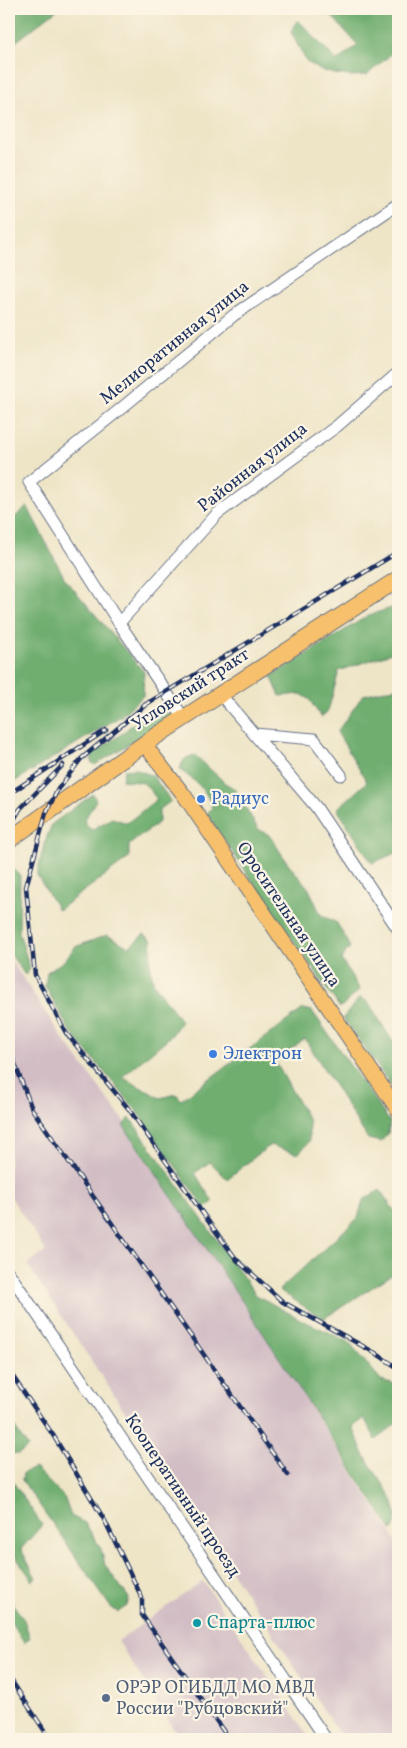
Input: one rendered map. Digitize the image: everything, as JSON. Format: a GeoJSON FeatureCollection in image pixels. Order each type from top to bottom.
{"type":"FeatureCollection","features":[{"type":"Feature","properties":{"kind":"highway","name":"Угловский тракт"},"geometry":{"type":"LineString","coordinates":[[9,840],[172,725],[398,578]]}},
{"type":"Feature","properties":{"kind":"main road","name":"Оросительная улица"},"geometry":{"type":"LineString","coordinates":[[144,744],[184,795],[398,1110]]}},
{"type":"Feature","properties":{"kind":"street","name":"Мелиоративная улица"},"geometry":{"type":"LineString","coordinates":[[119,623],[29,482],[118,412],[234,314],[398,204]]}},
{"type":"Feature","properties":{"kind":"street","name":"Районная улица"},"geometry":{"type":"LineString","coordinates":[[119,623],[217,514],[336,426],[398,373]]}},
{"type":"Feature","properties":{"kind":"street"},"geometry":{"type":"LineString","coordinates":[[119,623],[172,725]]}},
{"type":"Feature","properties":{"kind":"street"},"geometry":{"type":"LineString","coordinates":[[220,694],[316,807],[398,929]]}},
{"type":"Feature","properties":{"kind":"street"},"geometry":{"type":"LineString","coordinates":[[254,734],[314,739],[341,774]]}},
{"type":"Feature","properties":{"kind":"street","name":"Кооперативный проезд"},"geometry":{"type":"LineString","coordinates":[[9,1272],[326,1739]]}},
{"type":"Feature","properties":{"kind":"shaded area"},"geometry":{"type":"Polygon","coordinates":[[[9,957],[57,1030],[153,1161],[398,1544],[398,1739],[343,1739],[27,1264],[46,1251],[9,1194],[9,957]]]}},
{"type":"Feature","properties":{"kind":"shaded area","name":"Спарта-плюс"},"geometry":{"type":"Polygon","coordinates":[[[203,1581],[310,1739],[180,1739],[118,1641],[203,1581]]]}},
{"type":"Feature","properties":{"kind":"green space"},"geometry":{"type":"Polygon","coordinates":[[[9,9],[58,9],[9,47],[9,9]]]}},
{"type":"Feature","properties":{"kind":"green space"},"geometry":{"type":"Polygon","coordinates":[[[325,9],[398,9],[398,48],[367,75],[350,76],[320,70],[306,61],[291,32],[298,20],[337,61],[358,45],[325,9]]]}},
{"type":"Feature","properties":{"kind":"green space"},"geometry":{"type":"Polygon","coordinates":[[[27,506],[65,579],[144,672],[143,696],[121,716],[9,785],[9,515],[14,518],[27,506]]]}},
{"type":"Feature","properties":{"kind":"green space"},"geometry":{"type":"Polygon","coordinates":[[[398,606],[398,655],[391,653],[339,671],[328,711],[321,717],[309,699],[301,694],[280,696],[271,676],[369,615],[398,606]]]}},
{"type":"Feature","properties":{"kind":"green space"},"geometry":{"type":"Polygon","coordinates":[[[398,687],[398,852],[372,863],[337,809],[367,782],[337,732],[363,695],[398,687]]]}},
{"type":"Feature","properties":{"kind":"green space"},"geometry":{"type":"Polygon","coordinates":[[[161,703],[169,710],[172,722],[151,730],[95,765],[91,762],[92,754],[161,703]]]}},
{"type":"Feature","properties":{"kind":"green space"},"geometry":{"type":"Polygon","coordinates":[[[195,755],[225,783],[235,789],[258,829],[269,835],[287,862],[309,889],[321,915],[337,923],[350,947],[341,959],[360,990],[340,1008],[206,814],[212,808],[204,791],[180,770],[184,760],[195,755]]]}},
{"type":"Feature","properties":{"kind":"green space"},"geometry":{"type":"Polygon","coordinates":[[[135,769],[153,776],[171,801],[159,810],[159,822],[129,845],[129,858],[58,910],[37,875],[44,844],[52,824],[93,794],[96,800],[84,821],[91,830],[112,818],[127,823],[157,799],[144,783],[122,780],[124,770],[135,769]]]}},
{"type":"Feature","properties":{"kind":"green space"},"geometry":{"type":"Polygon","coordinates":[[[14,869],[20,876],[19,932],[30,969],[25,975],[9,952],[9,873],[14,869]]]}},
{"type":"Feature","properties":{"kind":"green space"},"geometry":{"type":"Polygon","coordinates":[[[144,934],[152,940],[150,963],[153,982],[181,1021],[172,1035],[122,1077],[160,1098],[177,1094],[181,1100],[303,1009],[312,1011],[390,1122],[388,1133],[381,1142],[368,1139],[305,1039],[275,1061],[309,1121],[309,1142],[298,1154],[270,1145],[227,1179],[210,1162],[195,1173],[213,1202],[205,1209],[136,1110],[69,1030],[45,986],[47,972],[64,961],[75,947],[107,935],[129,947],[144,934]]]}},
{"type":"Feature","properties":{"kind":"green space"},"geometry":{"type":"Polygon","coordinates":[[[360,997],[368,1002],[398,1050],[398,1095],[343,1018],[360,997]]]}},
{"type":"Feature","properties":{"kind":"green space"},"geometry":{"type":"Polygon","coordinates":[[[130,1118],[256,1295],[300,1319],[349,1342],[381,1380],[398,1385],[398,1422],[376,1440],[364,1418],[353,1426],[365,1456],[393,1502],[396,1522],[392,1531],[242,1301],[123,1125],[130,1118]]]}},
{"type":"Feature","properties":{"kind":"green space"},"geometry":{"type":"Polygon","coordinates":[[[380,1190],[398,1216],[398,1280],[393,1274],[323,1319],[279,1290],[358,1218],[363,1200],[380,1190]]]}},
{"type":"Feature","properties":{"kind":"green space"},"geometry":{"type":"Polygon","coordinates":[[[9,1419],[28,1447],[19,1454],[9,1453],[9,1419]]]}},
{"type":"Feature","properties":{"kind":"green space"},"geometry":{"type":"Polygon","coordinates":[[[35,1468],[64,1497],[71,1516],[85,1523],[101,1549],[105,1565],[129,1598],[127,1606],[118,1612],[112,1609],[22,1480],[23,1473],[35,1468]]]}},
{"type":"Feature","properties":{"kind":"green space"},"geometry":{"type":"Polygon","coordinates":[[[13,1482],[42,1525],[21,1549],[36,1578],[33,1581],[9,1549],[9,1484],[13,1482]]]}},
{"type":"Feature","properties":{"kind":"green space"},"geometry":{"type":"Polygon","coordinates":[[[9,1598],[24,1620],[30,1638],[24,1643],[9,1619],[9,1598]]]}},
{"type":"Feature","properties":{"kind":"railway"},"geometry":{"type":"LineString","coordinates":[[143,706],[398,552]]}},
{"type":"Feature","properties":{"kind":"railway"},"geometry":{"type":"LineString","coordinates":[[149,702],[81,759],[58,789],[46,813],[26,887],[35,975],[66,1033],[128,1108],[237,1260],[283,1302],[377,1354],[398,1368]]}},
{"type":"Feature","properties":{"kind":"railway"},"geometry":{"type":"LineString","coordinates":[[9,794],[106,730]]}},
{"type":"Feature","properties":{"kind":"railway"},"geometry":{"type":"LineString","coordinates":[[9,828],[20,809],[63,765]]}},
{"type":"Feature","properties":{"kind":"railway"},"geometry":{"type":"LineString","coordinates":[[9,1048],[32,1109],[288,1475]]}},
{"type":"Feature","properties":{"kind":"railway"},"geometry":{"type":"LineString","coordinates":[[9,1371],[53,1435],[105,1521],[142,1598],[142,1615],[229,1739]]}},
{"type":"Feature","properties":{"kind":"railway"},"geometry":{"type":"LineString","coordinates":[[9,1677],[50,1739]]}},
{"type":"Feature","properties":{"kind":"place","name":"Радиус"},"geometry":{"type":"Point","coordinates":[201,799]}},
{"type":"Feature","properties":{"kind":"place","name":"Электрон"},"geometry":{"type":"Point","coordinates":[213,1054]}},
{"type":"Feature","properties":{"kind":"place","name":"Спарта-плюс"},"geometry":{"type":"Point","coordinates":[197,1623]}},
{"type":"Feature","properties":{"kind":"place","name":"ОРЭР ОГИБДД МО МВД России \"Рубцовский\""},"geometry":{"type":"Point","coordinates":[106,1698]}}]}
